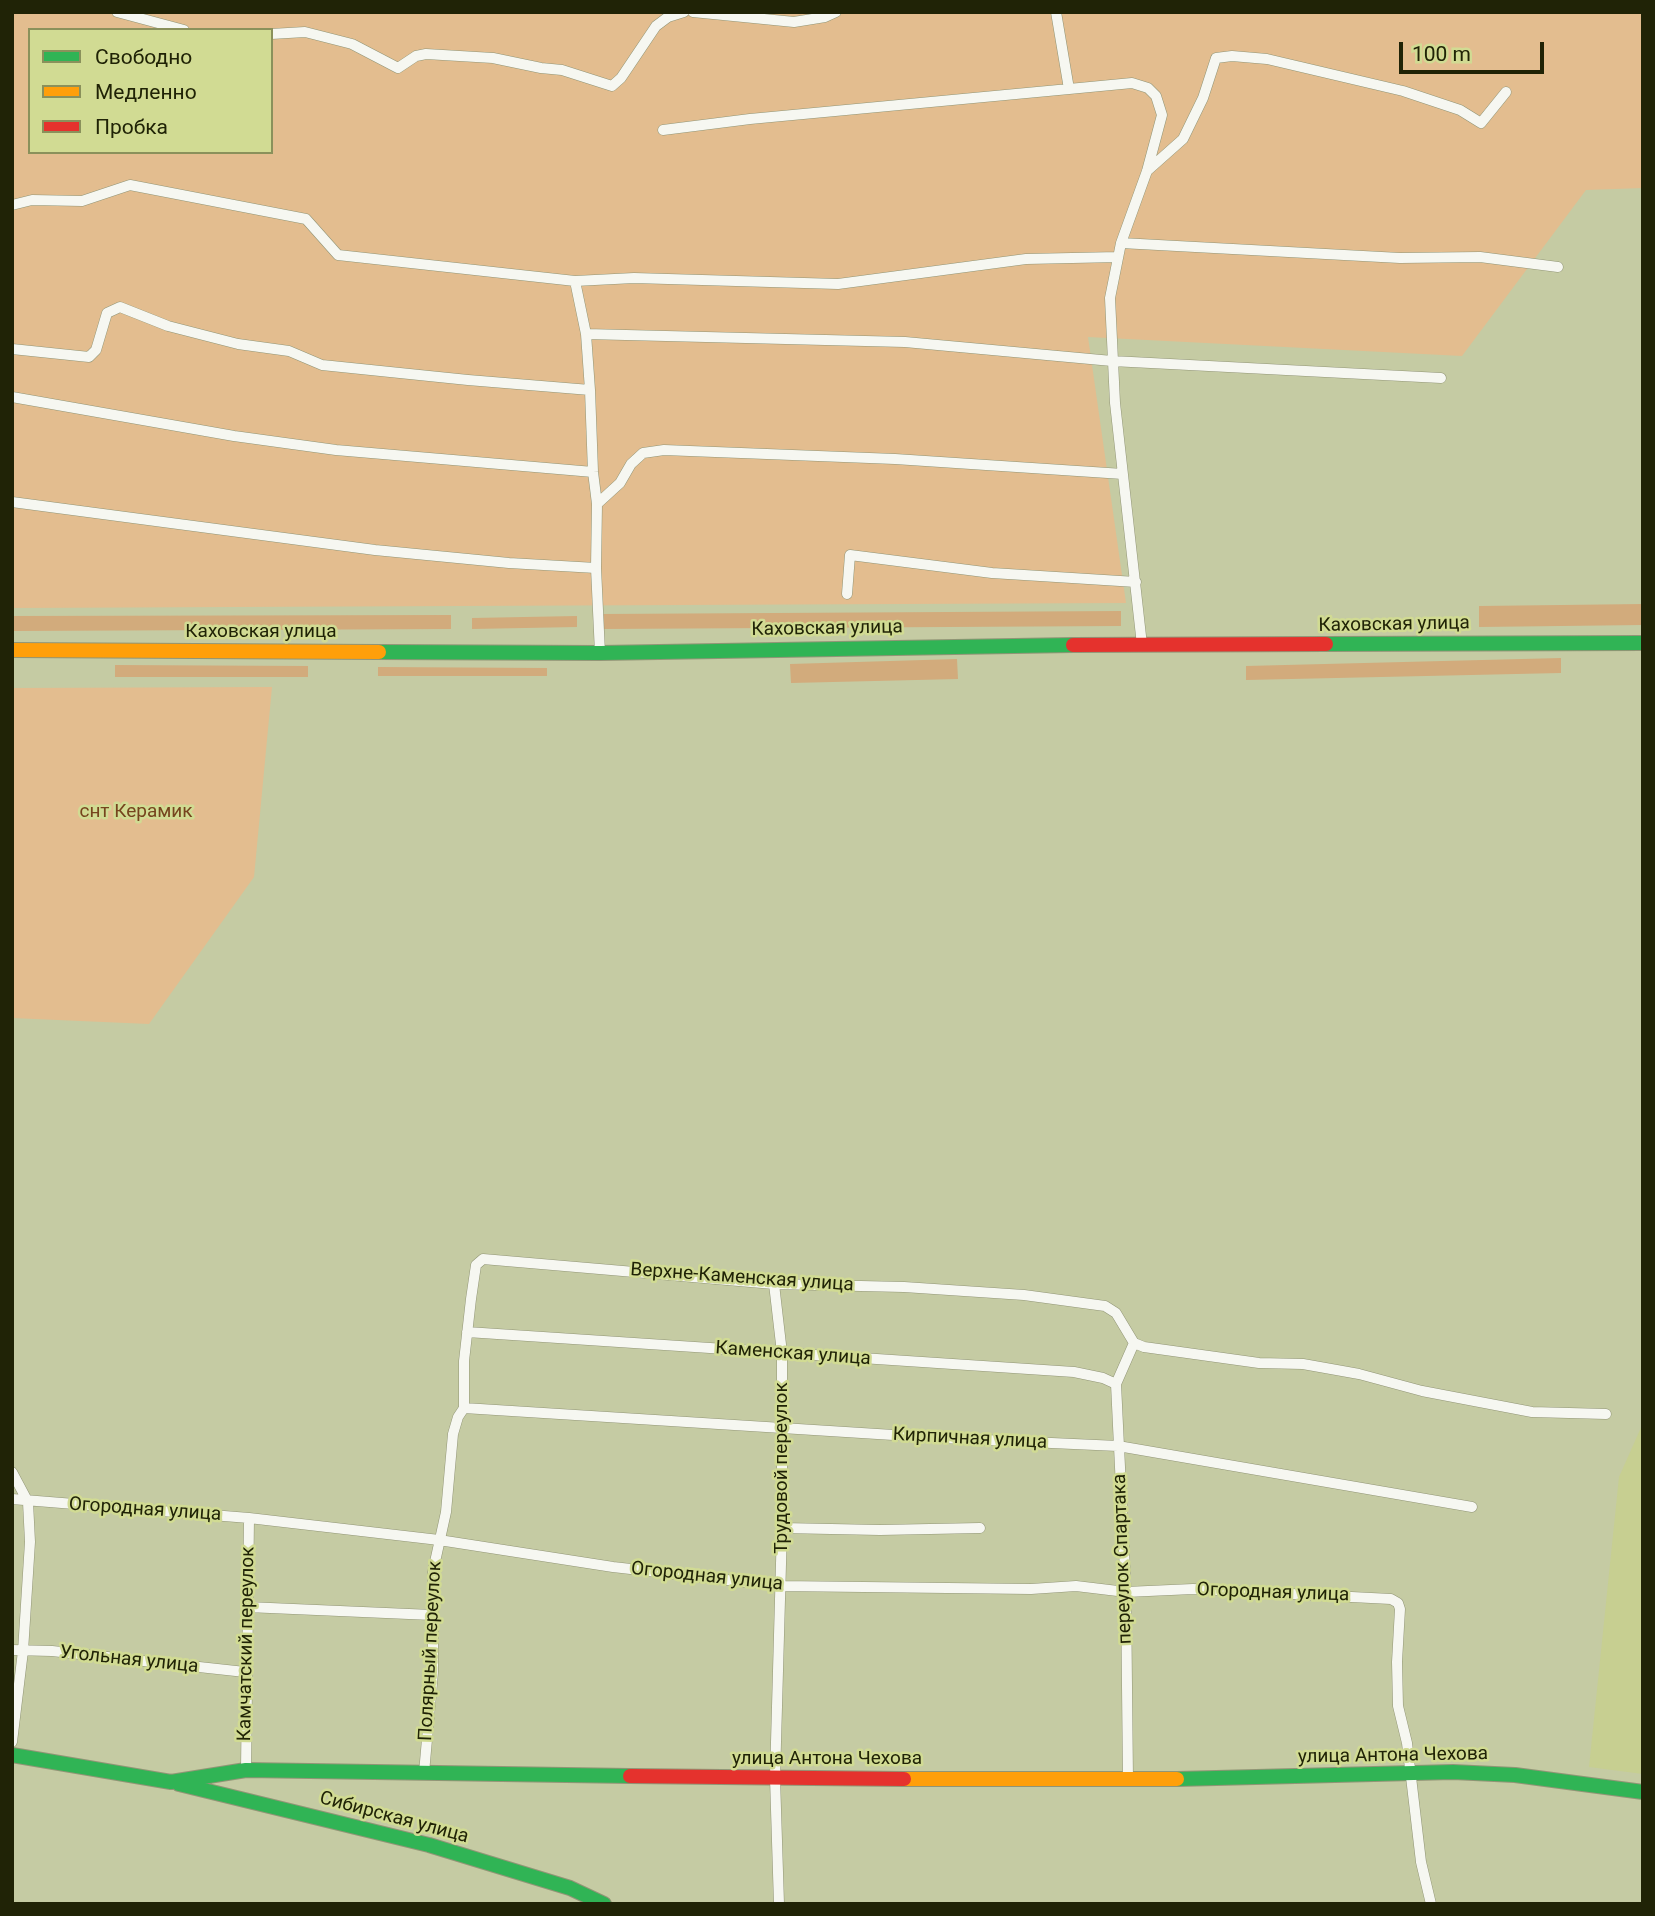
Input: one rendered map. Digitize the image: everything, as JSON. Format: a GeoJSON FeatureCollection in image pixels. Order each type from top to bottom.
{"type":"FeatureCollection","features":[{"type":"Feature","properties":{"kind":"street"},"geometry":{"type":"LineString","coordinates":[[117,12],[177,28]]}},
{"type":"Feature","properties":{"kind":"street"},"geometry":{"type":"LineString","coordinates":[[273,34],[305,32],[352,44],[398,68],[416,56],[426,54],[493,58],[562,70],[612,86],[621,78],[656,26],[668,17],[684,12]]}},
{"type":"Feature","properties":{"kind":"street"},"geometry":{"type":"LineString","coordinates":[[693,12],[794,22],[825,17],[836,12]]}},
{"type":"Feature","properties":{"kind":"street"},"geometry":{"type":"LineString","coordinates":[[1056,12],[1069,89]]}},
{"type":"Feature","properties":{"kind":"street"},"geometry":{"type":"LineString","coordinates":[[1147,171],[1183,139],[1203,98],[1216,58],[1232,56],[1267,59],[1403,91],[1460,110],[1480,123],[1506,92]]}},
{"type":"Feature","properties":{"kind":"street"},"geometry":{"type":"LineString","coordinates":[[663,130],[750,119],[1132,83],[1148,88],[1156,96],[1162,115],[1147,171],[1121,243],[1110,298],[1112,361],[1142,645]]}},
{"type":"Feature","properties":{"kind":"street"},"geometry":{"type":"LineString","coordinates":[[12,205],[32,200],[82,201],[130,185],[306,219],[338,255],[575,281],[635,278],[838,284],[1026,258],[1118,257]]}},
{"type":"Feature","properties":{"kind":"street"},"geometry":{"type":"LineString","coordinates":[[1121,243],[1400,258],[1480,257],[1558,267]]}},
{"type":"Feature","properties":{"kind":"street"},"geometry":{"type":"LineString","coordinates":[[575,281],[586,334],[590,390],[597,503],[596,568],[600,653]]}},
{"type":"Feature","properties":{"kind":"street"},"geometry":{"type":"LineString","coordinates":[[12,349],[89,357],[96,350],[107,313],[120,307],[168,326],[238,344],[289,351],[322,365],[590,390]]}},
{"type":"Feature","properties":{"kind":"street"},"geometry":{"type":"LineString","coordinates":[[586,334],[905,342],[1112,361],[1441,378]]}},
{"type":"Feature","properties":{"kind":"street"},"geometry":{"type":"LineString","coordinates":[[12,397],[234,436],[336,450],[593,472]]}},
{"type":"Feature","properties":{"kind":"street"},"geometry":{"type":"LineString","coordinates":[[597,503],[620,483],[631,464],[643,453],[664,450],[894,459],[1123,474]]}},
{"type":"Feature","properties":{"kind":"street"},"geometry":{"type":"LineString","coordinates":[[12,502],[375,550],[596,568]]}},
{"type":"Feature","properties":{"kind":"street"},"geometry":{"type":"LineString","coordinates":[[847,594],[850,555],[992,573],[1136,582]]}},
{"type":"Feature","properties":{"kind":"street","name":"Каховская улица"},"geometry":{"type":"LineString","coordinates":[[12,650],[600,653],[941,646],[1643,643]]}},
{"type":"Feature","properties":{"kind":"street","name":"Верхне-Каменская улица"},"geometry":{"type":"LineString","coordinates":[[464,1408],[467,1332],[476,1265],[483,1259],[774,1284],[904,1287],[1024,1295],[1105,1306],[1116,1313],[1134,1343]]}},
{"type":"Feature","properties":{"kind":"street","name":"Трудовой переулок"},"geometry":{"type":"LineString","coordinates":[[774,1284],[782,1353],[783,1428],[775,1778],[779,1904]]}},
{"type":"Feature","properties":{"kind":"street","name":"Каменская улица"},"geometry":{"type":"LineString","coordinates":[[467,1332],[1074,1372],[1103,1378],[1116,1384]]}},
{"type":"Feature","properties":{"kind":"street"},"geometry":{"type":"LineString","coordinates":[[1134,1343],[1144,1347],[1259,1363],[1303,1364],[1356,1373],[1422,1391],[1532,1412],[1606,1414]]}},
{"type":"Feature","properties":{"kind":"street","name":"переулок Спартака"},"geometry":{"type":"LineString","coordinates":[[1128,1780],[1126,1592],[1116,1384],[1134,1343]]}},
{"type":"Feature","properties":{"kind":"street","name":"Кирпичная улица"},"geometry":{"type":"LineString","coordinates":[[464,1408],[1118,1446],[1472,1507]]}},
{"type":"Feature","properties":{"kind":"street","name":"Полярный переулок"},"geometry":{"type":"LineString","coordinates":[[424,1773],[433,1672],[433,1570],[446,1512],[453,1434],[458,1416],[464,1408]]}},
{"type":"Feature","properties":{"kind":"street"},"geometry":{"type":"LineString","coordinates":[[12,1472],[28,1502],[30,1542],[18,1650],[12,1742]]}},
{"type":"Feature","properties":{"kind":"street","name":"Огородная улица"},"geometry":{"type":"LineString","coordinates":[[12,1499],[248,1518],[439,1540],[613,1567],[780,1586],[1031,1589],[1076,1586],[1126,1592],[1193,1589],[1396,1600],[1400,1609],[1397,1696],[1407,1743],[1409,1773]]}},
{"type":"Feature","properties":{"kind":"street","name":"Камчатский переулок"},"geometry":{"type":"LineString","coordinates":[[246,1770],[248,1518]]}},
{"type":"Feature","properties":{"kind":"street"},"geometry":{"type":"LineString","coordinates":[[782,1528],[980,1528]]}},
{"type":"Feature","properties":{"kind":"street"},"geometry":{"type":"LineString","coordinates":[[247,1607],[432,1615]]}},
{"type":"Feature","properties":{"kind":"street","name":"Угольная улица"},"geometry":{"type":"LineString","coordinates":[[18,1650],[52,1651],[245,1672]]}},
{"type":"Feature","properties":{"kind":"street","name":"улица Антона Чехова"},"geometry":{"type":"LineString","coordinates":[[12,1755],[171,1782],[246,1770],[1128,1780],[1479,1772],[1643,1792]]}},
{"type":"Feature","properties":{"kind":"street"},"geometry":{"type":"LineString","coordinates":[[1409,1773],[1421,1862],[1431,1904]]}},
{"type":"Feature","properties":{"kind":"street","name":"Сибирская улица"},"geometry":{"type":"LineString","coordinates":[[171,1782],[429,1845],[570,1888],[604,1904]]}},
{"type":"Feature","properties":{"kind":"shaded area"},"geometry":{"type":"Polygon","coordinates":[[[1643,604],[1643,625],[1479,627],[1479,606],[1643,604]]]}},
{"type":"Feature","properties":{"kind":"shaded area"},"geometry":{"type":"Polygon","coordinates":[[[1121,611],[1121,626],[601,629],[601,614],[1121,611]]]}},
{"type":"Feature","properties":{"kind":"shaded area"},"geometry":{"type":"Polygon","coordinates":[[[451,615],[451,629],[12,631],[12,616],[451,615]]]}},
{"type":"Feature","properties":{"kind":"shaded area"},"geometry":{"type":"Polygon","coordinates":[[[577,616],[577,627],[472,629],[472,618],[577,616]]]}},
{"type":"Feature","properties":{"kind":"shaded area"},"geometry":{"type":"Polygon","coordinates":[[[1561,658],[1561,673],[1246,680],[1246,666],[1561,658]]]}},
{"type":"Feature","properties":{"kind":"shaded area"},"geometry":{"type":"Polygon","coordinates":[[[957,659],[958,679],[791,683],[790,664],[957,659]]]}},
{"type":"Feature","properties":{"kind":"shaded area"},"geometry":{"type":"Polygon","coordinates":[[[115,665],[308,666],[308,677],[115,677],[115,665]]]}},
{"type":"Feature","properties":{"kind":"shaded area"},"geometry":{"type":"Polygon","coordinates":[[[378,667],[547,668],[547,676],[378,676],[378,667]]]}},
{"type":"Feature","properties":{"kind":"shaded area"},"geometry":{"type":"Polygon","coordinates":[[[1643,1423],[1643,1774],[1589,1767],[1619,1477],[1643,1423]]]}},
{"type":"Feature","properties":{"kind":"green space"},"geometry":{"type":"Polygon","coordinates":[[[12,12],[1643,12],[1643,188],[1586,190],[1462,356],[1088,337],[1126,603],[12,608],[12,12]]]}},
{"type":"Feature","properties":{"kind":"green space","name":"снт Керамик"},"geometry":{"type":"Polygon","coordinates":[[[272,687],[254,877],[149,1024],[12,1018],[12,688],[272,687]]]}},
{"type":"Feature","properties":{"kind":"traffic: fast"},"geometry":{"type":"LineString","coordinates":[[1326,644],[1643,643]]}},
{"type":"Feature","properties":{"kind":"traffic: fast"},"geometry":{"type":"LineString","coordinates":[[379,652],[600,653],[1073,645]]}},
{"type":"Feature","properties":{"kind":"traffic: fast"},"geometry":{"type":"LineString","coordinates":[[12,1755],[171,1782],[246,1770],[630,1776]]}},
{"type":"Feature","properties":{"kind":"traffic: fast"},"geometry":{"type":"LineString","coordinates":[[1177,1779],[1453,1772],[1515,1775],[1643,1792]]}},
{"type":"Feature","properties":{"kind":"traffic: fast"},"geometry":{"type":"LineString","coordinates":[[179,1784],[429,1845],[570,1888],[604,1904]]}},
{"type":"Feature","properties":{"kind":"traffic: slow"},"geometry":{"type":"LineString","coordinates":[[12,650],[379,652]]}},
{"type":"Feature","properties":{"kind":"traffic: slow"},"geometry":{"type":"LineString","coordinates":[[904,1779],[1177,1779]]}},
{"type":"Feature","properties":{"kind":"traffic: jam"},"geometry":{"type":"LineString","coordinates":[[1073,645],[1326,644]]}},
{"type":"Feature","properties":{"kind":"traffic: jam"},"geometry":{"type":"LineString","coordinates":[[630,1776],[904,1779]]}}]}
